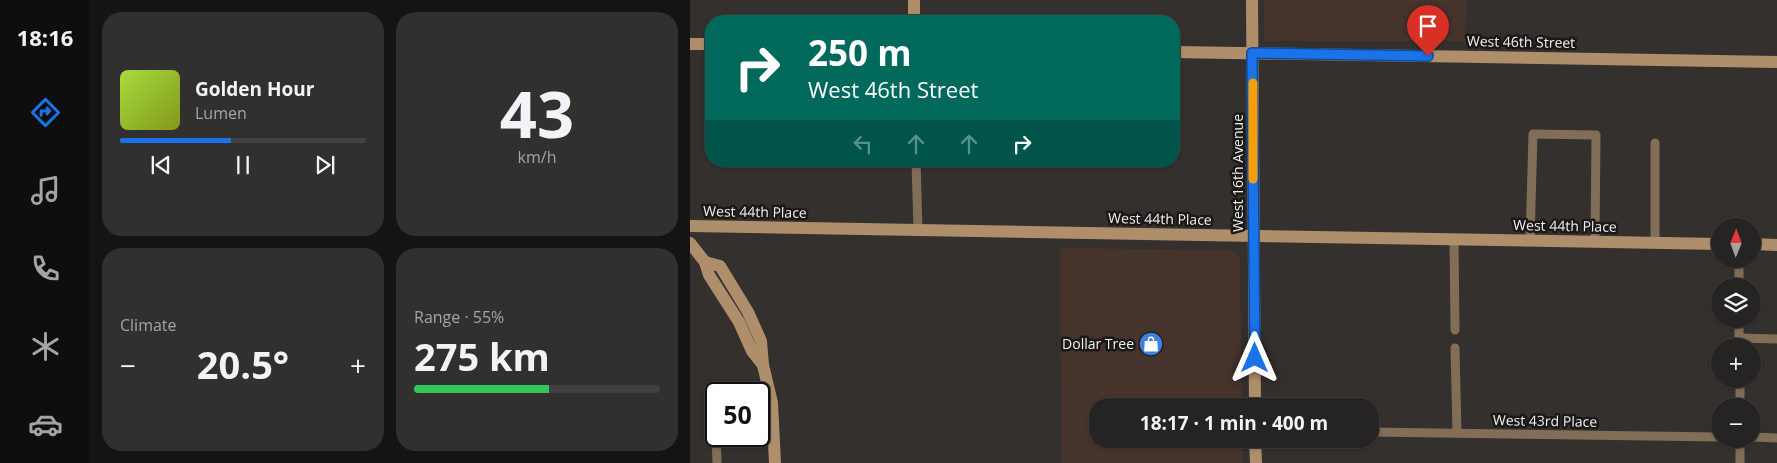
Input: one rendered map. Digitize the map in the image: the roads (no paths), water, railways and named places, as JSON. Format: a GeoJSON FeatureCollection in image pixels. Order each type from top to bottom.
{"type":"FeatureCollection","features":[{"type":"Feature","properties":{"kind":"street"},"geometry":{"type":"LineString","coordinates":[[914,0],[914,15]]}},
{"type":"Feature","properties":{"kind":"street","name":"West 16th Avenue"},"geometry":{"type":"LineString","coordinates":[[1252,0],[1255,398]]}},
{"type":"Feature","properties":{"kind":"street"},"geometry":{"type":"LineString","coordinates":[[690,44],[705,44]]}},
{"type":"Feature","properties":{"kind":"street","name":"West 46th Street"},"geometry":{"type":"LineString","coordinates":[[1180,52],[1777,62]]}},
{"type":"Feature","properties":{"kind":"street"},"geometry":{"type":"LineString","coordinates":[[1530,241],[1532,134],[1596,135],[1595,242]]}},
{"type":"Feature","properties":{"kind":"street"},"geometry":{"type":"LineString","coordinates":[[1655,143],[1655,243]]}},
{"type":"Feature","properties":{"kind":"street"},"geometry":{"type":"LineString","coordinates":[[916,167],[918,230]]}},
{"type":"Feature","properties":{"kind":"street","name":"West 44th Place"},"geometry":{"type":"LineString","coordinates":[[690,226],[1711,244]]}},
{"type":"Feature","properties":{"kind":"street"},"geometry":{"type":"LineString","coordinates":[[1454,239],[1455,330]]}},
{"type":"Feature","properties":{"kind":"street"},"geometry":{"type":"LineString","coordinates":[[690,243],[705,262],[708,275],[739,322],[752,350],[763,365],[772,403],[775,463]]}},
{"type":"Feature","properties":{"kind":"street"},"geometry":{"type":"LineString","coordinates":[[1761,244],[1777,245]]}},
{"type":"Feature","properties":{"kind":"street"},"geometry":{"type":"LineString","coordinates":[[1761,340],[1777,339]]}},
{"type":"Feature","properties":{"kind":"street"},"geometry":{"type":"LineString","coordinates":[[1455,348],[1457,433]]}},
{"type":"Feature","properties":{"kind":"street","name":"West 43rd Place"},"geometry":{"type":"LineString","coordinates":[[1379,432],[1711,437]]}},
{"type":"Feature","properties":{"kind":"street"},"geometry":{"type":"LineString","coordinates":[[1761,437],[1777,438]]}},
{"type":"Feature","properties":{"kind":"street"},"geometry":{"type":"LineString","coordinates":[[716,447],[716,463]]}},
{"type":"Feature","properties":{"kind":"street"},"geometry":{"type":"LineString","coordinates":[[1256,448],[1256,463]]}},
{"type":"Feature","properties":{"kind":"street"},"geometry":{"type":"LineString","coordinates":[[1740,448],[1740,463]]}},
{"type":"Feature","properties":{"kind":"place","name":"Dollar Tree"},"geometry":{"type":"Point","coordinates":[1151,344]}}]}
